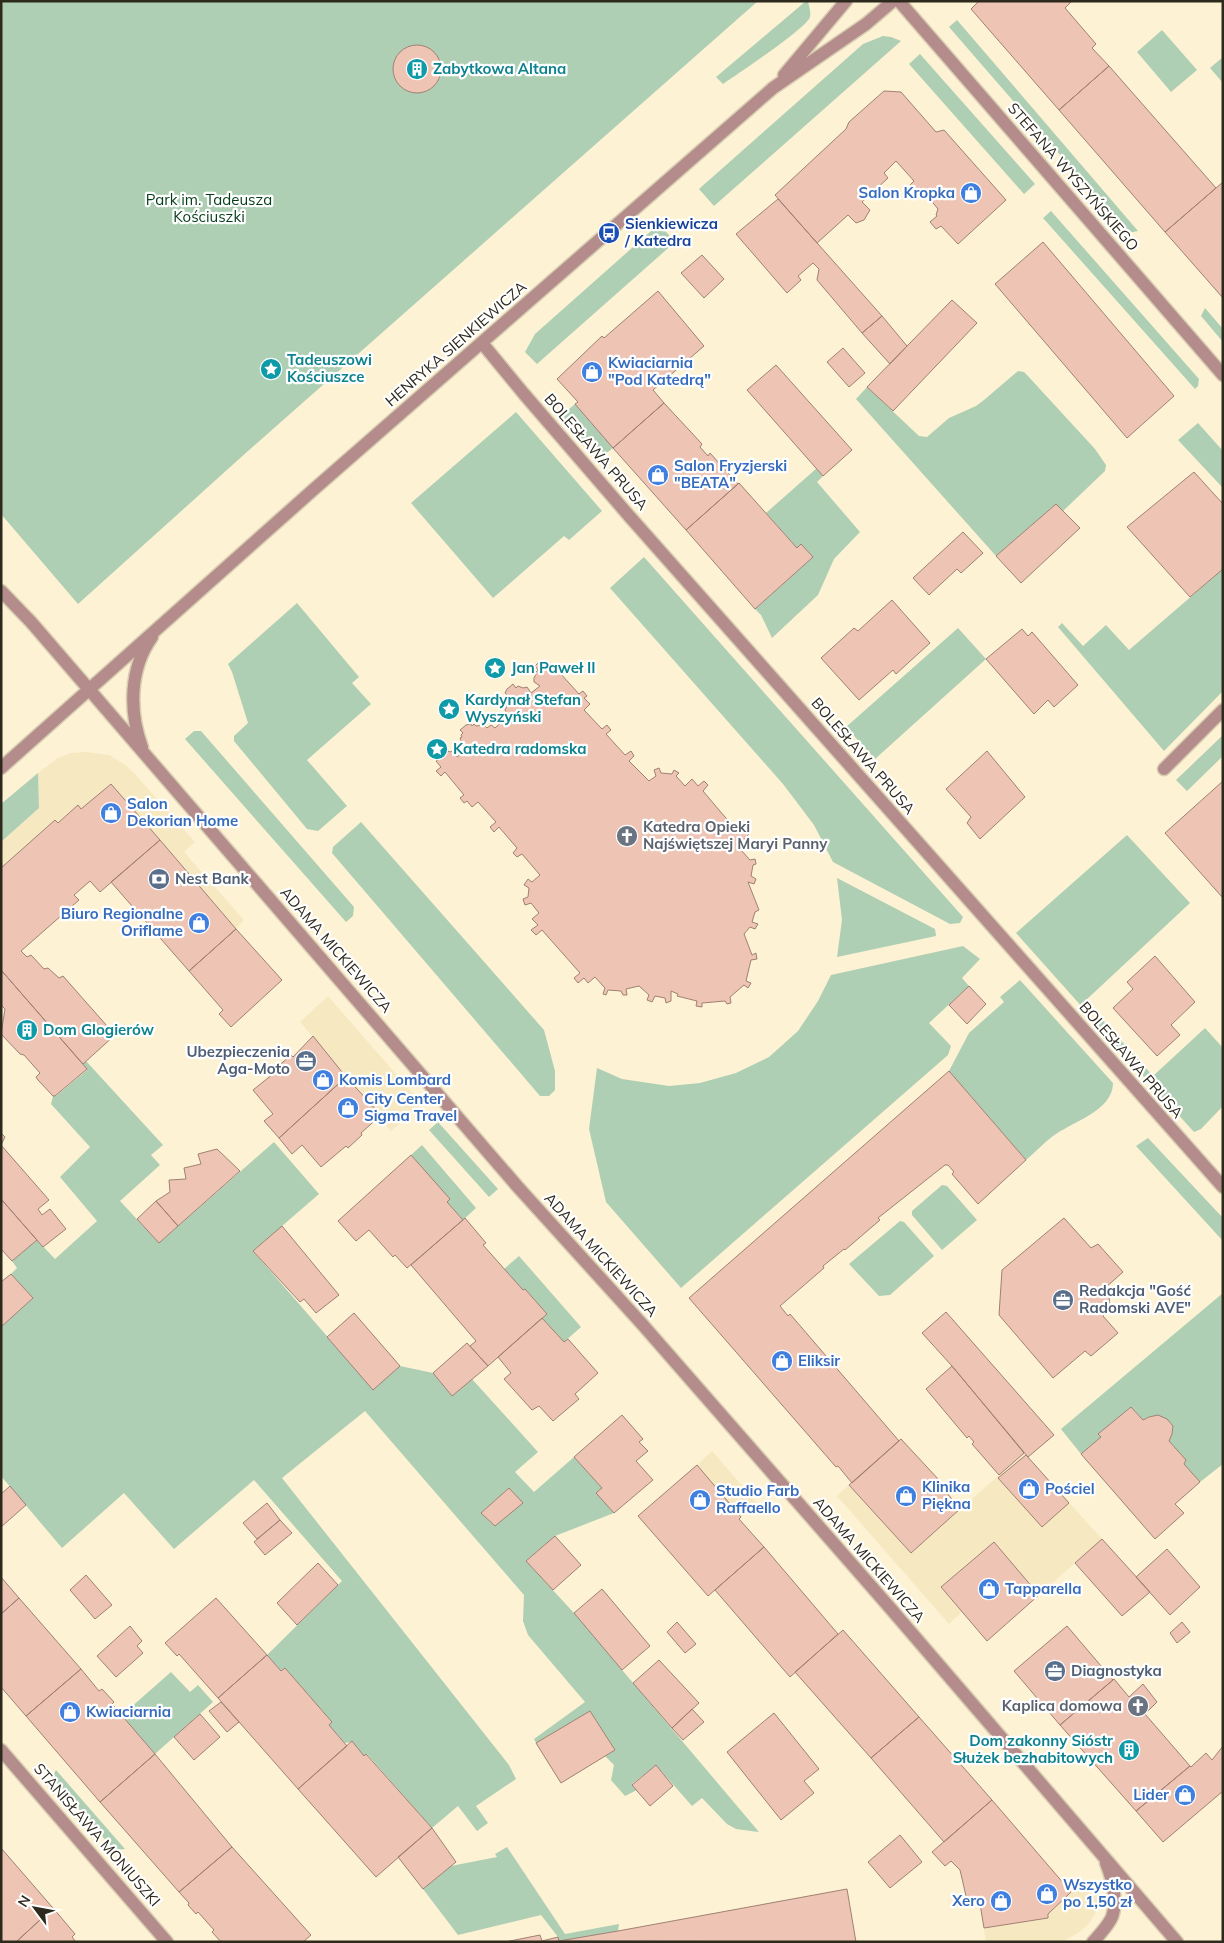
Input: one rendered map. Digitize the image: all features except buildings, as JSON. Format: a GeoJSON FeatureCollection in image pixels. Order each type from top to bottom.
{"type":"FeatureCollection","features":[{"type":"Feature","properties":{"kind":"street","name":"HENRYKA SIENKIEWICZA"},"geometry":{"type":"LineString","coordinates":[[773,88],[846,1]]}},
{"type":"Feature","properties":{"kind":"street","name":"HENRYKA SIENKIEWICZA"},"geometry":{"type":"LineString","coordinates":[[1,768],[88,689],[773,88],[866,24],[893,1]]}},
{"type":"Feature","properties":{"kind":"street","name":"STEFANA WYSZYŃSKIEGO"},"geometry":{"type":"LineString","coordinates":[[899,1],[1223,375]]}},
{"type":"Feature","properties":{"kind":"street","name":"BOLESŁAWA PRUSA"},"geometry":{"type":"LineString","coordinates":[[482,343],[643,532],[1223,1188]]}},
{"type":"Feature","properties":{"kind":"street","name":"ADAMA MICKIEWICZA"},"geometry":{"type":"LineString","coordinates":[[1,591],[31,622],[518,1186],[642,1324],[1177,1942]]}},
{"type":"Feature","properties":{"kind":"street","name":"HENRYKA SIENKIEWICZA"},"geometry":{"type":"LineString","coordinates":[[144,754],[137,732],[134,684],[141,658],[161,625]]}},
{"type":"Feature","properties":{"kind":"street"},"geometry":{"type":"LineString","coordinates":[[1164,769],[1223,710]]}},
{"type":"Feature","properties":{"kind":"street","name":"STANISŁAWA MONIUSZKI"},"geometry":{"type":"LineString","coordinates":[[1,1750],[167,1942]]}},
{"type":"Feature","properties":{"kind":"street"},"geometry":{"type":"LineString","coordinates":[[1093,1942],[1112,1916],[1114,1904],[1112,1878],[1104,1856]]}},
{"type":"Feature","properties":{"kind":"shaded area"},"geometry":{"type":"Polygon","coordinates":[[[86,752],[109,755],[124,764],[195,842],[184,852],[244,920],[236,929],[111,784],[81,809],[78,805],[58,823],[55,821],[1,868],[1,842],[39,808],[38,773],[58,758],[71,753],[86,752]]]}},
{"type":"Feature","properties":{"kind":"shaded area"},"geometry":{"type":"Polygon","coordinates":[[[328,996],[422,1104],[391,1131],[379,1117],[381,1115],[329,1058],[300,1022],[328,996]]]}},
{"type":"Feature","properties":{"kind":"shaded area"},"geometry":{"type":"Polygon","coordinates":[[[712,1451],[757,1503],[741,1517],[697,1465],[712,1451]]]}},
{"type":"Feature","properties":{"kind":"shaded area"},"geometry":{"type":"Polygon","coordinates":[[[1024,1453],[1102,1539],[1039,1595],[993,1542],[941,1587],[962,1612],[949,1624],[837,1496],[849,1485],[911,1553],[1024,1453]]]}},
{"type":"Feature","properties":{"kind":"shaded area"},"geometry":{"type":"Polygon","coordinates":[[[1097,1888],[1100,1899],[1095,1914],[1088,1925],[1065,1940],[1059,1942],[986,1942],[984,1928],[1048,1918],[1048,1914],[1071,1892],[1097,1888]]]}},
{"type":"Feature","properties":{"kind":"green space","name":"Park im. Tadeusza Kościuszki"},"geometry":{"type":"Polygon","coordinates":[[[1,1],[758,1],[248,451],[78,604],[1,514],[1,1]]]}},
{"type":"Feature","properties":{"kind":"green space"},"geometry":{"type":"Polygon","coordinates":[[[808,1],[810,17],[797,31],[723,84],[716,77],[808,1]]]}},
{"type":"Feature","properties":{"kind":"green space"},"geometry":{"type":"Polygon","coordinates":[[[957,20],[1138,231],[1128,233],[949,27],[957,20]]]}},
{"type":"Feature","properties":{"kind":"green space"},"geometry":{"type":"Polygon","coordinates":[[[1162,30],[1197,70],[1171,92],[1137,52],[1162,30]]]}},
{"type":"Feature","properties":{"kind":"green space"},"geometry":{"type":"Polygon","coordinates":[[[883,36],[901,41],[714,206],[699,189],[863,44],[883,36]]]}},
{"type":"Feature","properties":{"kind":"green space"},"geometry":{"type":"Polygon","coordinates":[[[920,54],[1035,184],[1024,194],[909,64],[920,54]]]}},
{"type":"Feature","properties":{"kind":"green space"},"geometry":{"type":"Polygon","coordinates":[[[1223,57],[1223,83],[1210,68],[1223,57]]]}},
{"type":"Feature","properties":{"kind":"green space"},"geometry":{"type":"Polygon","coordinates":[[[1051,211],[1199,379],[1198,386],[1195,389],[1043,218],[1051,211]]]}},
{"type":"Feature","properties":{"kind":"green space"},"geometry":{"type":"Polygon","coordinates":[[[659,224],[675,242],[537,364],[525,352],[535,334],[659,224]]]}},
{"type":"Feature","properties":{"kind":"green space"},"geometry":{"type":"Polygon","coordinates":[[[1205,308],[1223,329],[1223,342],[1201,316],[1205,308]]]}},
{"type":"Feature","properties":{"kind":"green space"},"geometry":{"type":"Polygon","coordinates":[[[1018,371],[1024,372],[1027,375],[1095,449],[1106,465],[1105,471],[1063,511],[1056,504],[996,556],[856,399],[867,387],[919,436],[927,437],[949,418],[976,406],[1018,371]]]}},
{"type":"Feature","properties":{"kind":"green space"},"geometry":{"type":"Polygon","coordinates":[[[575,404],[613,448],[599,459],[562,415],[575,404]]]}},
{"type":"Feature","properties":{"kind":"green space"},"geometry":{"type":"Polygon","coordinates":[[[516,412],[602,511],[569,540],[564,536],[493,598],[411,503],[516,412]]]}},
{"type":"Feature","properties":{"kind":"green space"},"geometry":{"type":"Polygon","coordinates":[[[1198,423],[1223,451],[1223,488],[1178,440],[1198,423]]]}},
{"type":"Feature","properties":{"kind":"green space"},"geometry":{"type":"Polygon","coordinates":[[[817,468],[823,476],[817,482],[860,532],[834,559],[818,595],[772,638],[761,615],[755,609],[813,557],[801,544],[797,548],[766,513],[817,468]]]}},
{"type":"Feature","properties":{"kind":"green space"},"geometry":{"type":"Polygon","coordinates":[[[644,557],[963,917],[960,923],[950,924],[833,862],[814,825],[783,784],[610,588],[644,557]]]}},
{"type":"Feature","properties":{"kind":"green space"},"geometry":{"type":"Polygon","coordinates":[[[1223,569],[1223,691],[1164,751],[1058,627],[1062,623],[1083,646],[1106,625],[1129,650],[1223,569]]]}},
{"type":"Feature","properties":{"kind":"green space"},"geometry":{"type":"Polygon","coordinates":[[[297,603],[359,677],[352,683],[371,704],[307,760],[347,806],[318,831],[307,829],[234,741],[234,736],[248,723],[228,664],[297,603]]]}},
{"type":"Feature","properties":{"kind":"green space"},"geometry":{"type":"Polygon","coordinates":[[[958,628],[986,659],[875,759],[846,727],[958,628]]]}},
{"type":"Feature","properties":{"kind":"green space"},"geometry":{"type":"Polygon","coordinates":[[[194,731],[201,731],[354,907],[353,916],[346,922],[185,739],[194,731]]]}},
{"type":"Feature","properties":{"kind":"green space"},"geometry":{"type":"Polygon","coordinates":[[[1223,735],[1223,756],[1187,791],[1176,780],[1223,735]]]}},
{"type":"Feature","properties":{"kind":"green space"},"geometry":{"type":"Polygon","coordinates":[[[38,773],[39,808],[1,842],[1,804],[38,773]]]}},
{"type":"Feature","properties":{"kind":"green space"},"geometry":{"type":"Polygon","coordinates":[[[361,822],[544,1030],[555,1071],[555,1090],[549,1096],[540,1096],[332,853],[333,847],[361,822]]]}},
{"type":"Feature","properties":{"kind":"green space"},"geometry":{"type":"Polygon","coordinates":[[[1127,835],[1190,903],[1085,1001],[1087,1004],[1083,1008],[1016,933],[1127,835]]]}},
{"type":"Feature","properties":{"kind":"green space"},"geometry":{"type":"Polygon","coordinates":[[[837,878],[935,929],[936,936],[837,957],[842,920],[837,878]]]}},
{"type":"Feature","properties":{"kind":"green space"},"geometry":{"type":"Polygon","coordinates":[[[963,946],[980,959],[962,978],[969,986],[929,1023],[951,1046],[948,1055],[681,1288],[606,1202],[589,1129],[597,1068],[622,1079],[669,1086],[700,1083],[736,1073],[769,1057],[798,1031],[818,1001],[831,975],[963,946]]]}},
{"type":"Feature","properties":{"kind":"green space"},"geometry":{"type":"Polygon","coordinates":[[[1020,980],[1113,1083],[1107,1101],[1100,1108],[1052,1137],[1026,1160],[949,1071],[969,1033],[1004,1002],[1000,997],[1020,980]]]}},
{"type":"Feature","properties":{"kind":"green space"},"geometry":{"type":"Polygon","coordinates":[[[1099,1016],[1153,1076],[1205,1028],[1223,1048],[1223,1106],[1201,1129],[1194,1132],[1093,1021],[1099,1016]]]}},
{"type":"Feature","properties":{"kind":"green space"},"geometry":{"type":"Polygon","coordinates":[[[86,1061],[163,1145],[151,1155],[160,1165],[120,1201],[159,1243],[274,1142],[319,1194],[253,1251],[373,1389],[400,1366],[433,1373],[452,1396],[472,1379],[538,1452],[515,1472],[534,1492],[574,1457],[602,1488],[597,1493],[614,1513],[555,1536],[526,1561],[574,1613],[759,1832],[736,1829],[727,1824],[702,1798],[692,1806],[656,1765],[632,1784],[637,1790],[625,1796],[611,1780],[614,1765],[605,1756],[615,1750],[590,1711],[536,1743],[534,1739],[585,1702],[528,1635],[523,1621],[524,1595],[365,1411],[282,1478],[509,1765],[516,1779],[476,1806],[488,1823],[477,1831],[458,1806],[432,1828],[367,1754],[364,1756],[352,1742],[345,1743],[329,1725],[332,1722],[285,1668],[281,1671],[267,1655],[342,1581],[254,1480],[174,1549],[124,1493],[62,1548],[1,1476],[1,1327],[33,1298],[11,1274],[17,1268],[12,1261],[37,1240],[55,1259],[97,1221],[60,1177],[90,1147],[51,1104],[53,1096],[56,1096],[87,1070],[83,1064],[86,1061]],[[509,1488],[481,1513],[495,1526],[522,1503],[509,1488]]]}},
{"type":"Feature","properties":{"kind":"green space"},"geometry":{"type":"Polygon","coordinates":[[[438,1122],[498,1189],[489,1197],[429,1130],[438,1122]]]}},
{"type":"Feature","properties":{"kind":"green space"},"geometry":{"type":"Polygon","coordinates":[[[1148,1138],[1223,1218],[1223,1241],[1136,1146],[1148,1138]]]}},
{"type":"Feature","properties":{"kind":"green space"},"geometry":{"type":"Polygon","coordinates":[[[422,1145],[476,1208],[463,1220],[447,1202],[449,1199],[411,1155],[422,1145]]]}},
{"type":"Feature","properties":{"kind":"green space"},"geometry":{"type":"Polygon","coordinates":[[[942,1185],[947,1186],[977,1220],[942,1250],[912,1215],[912,1211],[942,1185]]]}},
{"type":"Feature","properties":{"kind":"green space"},"geometry":{"type":"Polygon","coordinates":[[[900,1221],[904,1222],[934,1256],[890,1295],[879,1296],[849,1264],[900,1221]]]}},
{"type":"Feature","properties":{"kind":"green space"},"geometry":{"type":"Polygon","coordinates":[[[519,1256],[581,1327],[564,1342],[542,1318],[547,1314],[504,1269],[519,1256]]]}},
{"type":"Feature","properties":{"kind":"green space"},"geometry":{"type":"Polygon","coordinates":[[[1223,1293],[1223,1464],[1200,1482],[1184,1464],[1186,1460],[1169,1441],[1173,1426],[1159,1416],[1151,1416],[1143,1420],[1131,1407],[1099,1434],[1101,1437],[1081,1454],[1061,1429],[1223,1293]]]}},
{"type":"Feature","properties":{"kind":"green space"},"geometry":{"type":"Polygon","coordinates":[[[171,1672],[190,1692],[198,1685],[213,1702],[155,1754],[121,1716],[171,1672]]]}},
{"type":"Feature","properties":{"kind":"green space"},"geometry":{"type":"Polygon","coordinates":[[[56,1770],[125,1849],[114,1850],[52,1778],[56,1770]]]}},
{"type":"Feature","properties":{"kind":"green space"},"geometry":{"type":"Polygon","coordinates":[[[507,1847],[565,1934],[619,1924],[618,1931],[559,1941],[541,1915],[458,1935],[423,1889],[451,1866],[497,1857],[495,1854],[507,1847]]]}},
{"type":"Feature","properties":{"kind":"place","name":"Zabytkowa Altana"},"geometry":{"type":"Point","coordinates":[417,69]}},
{"type":"Feature","properties":{"kind":"place","name":"Salon Kropka"},"geometry":{"type":"Point","coordinates":[971,193]}},
{"type":"Feature","properties":{"kind":"place","name":"Sienkiewicza / Katedra"},"geometry":{"type":"Point","coordinates":[609,233]}},
{"type":"Feature","properties":{"kind":"place","name":"Tadeuszowi Kościuszce"},"geometry":{"type":"Point","coordinates":[271,369]}},
{"type":"Feature","properties":{"kind":"place","name":"Kwiaciarnia \"Pod Katedrą\""},"geometry":{"type":"Point","coordinates":[592,372]}},
{"type":"Feature","properties":{"kind":"place","name":"Salon Fryzjerski \"BEATA\""},"geometry":{"type":"Point","coordinates":[658,475]}},
{"type":"Feature","properties":{"kind":"place","name":"Jan Paweł II"},"geometry":{"type":"Point","coordinates":[495,668]}},
{"type":"Feature","properties":{"kind":"place","name":"Kardynał Stefan Wyszyński"},"geometry":{"type":"Point","coordinates":[449,709]}},
{"type":"Feature","properties":{"kind":"place","name":"Katedra radomska"},"geometry":{"type":"Point","coordinates":[437,749]}},
{"type":"Feature","properties":{"kind":"place","name":"Salon Dekorian Home"},"geometry":{"type":"Point","coordinates":[111,813]}},
{"type":"Feature","properties":{"kind":"place","name":"Katedra Opieki Najświętszej Maryi Panny"},"geometry":{"type":"Point","coordinates":[627,836]}},
{"type":"Feature","properties":{"kind":"place","name":"Nest Bank"},"geometry":{"type":"Point","coordinates":[159,879]}},
{"type":"Feature","properties":{"kind":"place","name":"Biuro Regionalne Oriflame"},"geometry":{"type":"Point","coordinates":[199,923]}},
{"type":"Feature","properties":{"kind":"place","name":"Dom Glogierów"},"geometry":{"type":"Point","coordinates":[27,1030]}},
{"type":"Feature","properties":{"kind":"place","name":"Ubezpieczenia Aga-Moto"},"geometry":{"type":"Point","coordinates":[306,1061]}},
{"type":"Feature","properties":{"kind":"place","name":"Komis Lombard"},"geometry":{"type":"Point","coordinates":[323,1080]}},
{"type":"Feature","properties":{"kind":"place","name":"City Center Sigma Travel"},"geometry":{"type":"Point","coordinates":[348,1108]}},
{"type":"Feature","properties":{"kind":"place","name":"Redakcja \"Gość Radomski AVE\""},"geometry":{"type":"Point","coordinates":[1063,1300]}},
{"type":"Feature","properties":{"kind":"place","name":"Eliksir"},"geometry":{"type":"Point","coordinates":[782,1361]}},
{"type":"Feature","properties":{"kind":"place","name":"Pościel"},"geometry":{"type":"Point","coordinates":[1029,1489]}},
{"type":"Feature","properties":{"kind":"place","name":"Klinika Piękna"},"geometry":{"type":"Point","coordinates":[906,1496]}},
{"type":"Feature","properties":{"kind":"place","name":"Studio Farb Raffaello"},"geometry":{"type":"Point","coordinates":[700,1500]}},
{"type":"Feature","properties":{"kind":"place","name":"Tapparella"},"geometry":{"type":"Point","coordinates":[989,1589]}},
{"type":"Feature","properties":{"kind":"place","name":"Diagnostyka"},"geometry":{"type":"Point","coordinates":[1055,1671]}},
{"type":"Feature","properties":{"kind":"place","name":"Kaplica domowa"},"geometry":{"type":"Point","coordinates":[1138,1706]}},
{"type":"Feature","properties":{"kind":"place","name":"Kwiaciarnia"},"geometry":{"type":"Point","coordinates":[70,1712]}},
{"type":"Feature","properties":{"kind":"place","name":"Dom zakonny Sióstr Służek bezhabitowych"},"geometry":{"type":"Point","coordinates":[1129,1750]}},
{"type":"Feature","properties":{"kind":"place","name":"Lider"},"geometry":{"type":"Point","coordinates":[1185,1795]}},
{"type":"Feature","properties":{"kind":"place","name":"Wszystko po 1,50 zł"},"geometry":{"type":"Point","coordinates":[1047,1894]}},
{"type":"Feature","properties":{"kind":"place","name":"Xero"},"geometry":{"type":"Point","coordinates":[1001,1901]}}]}
